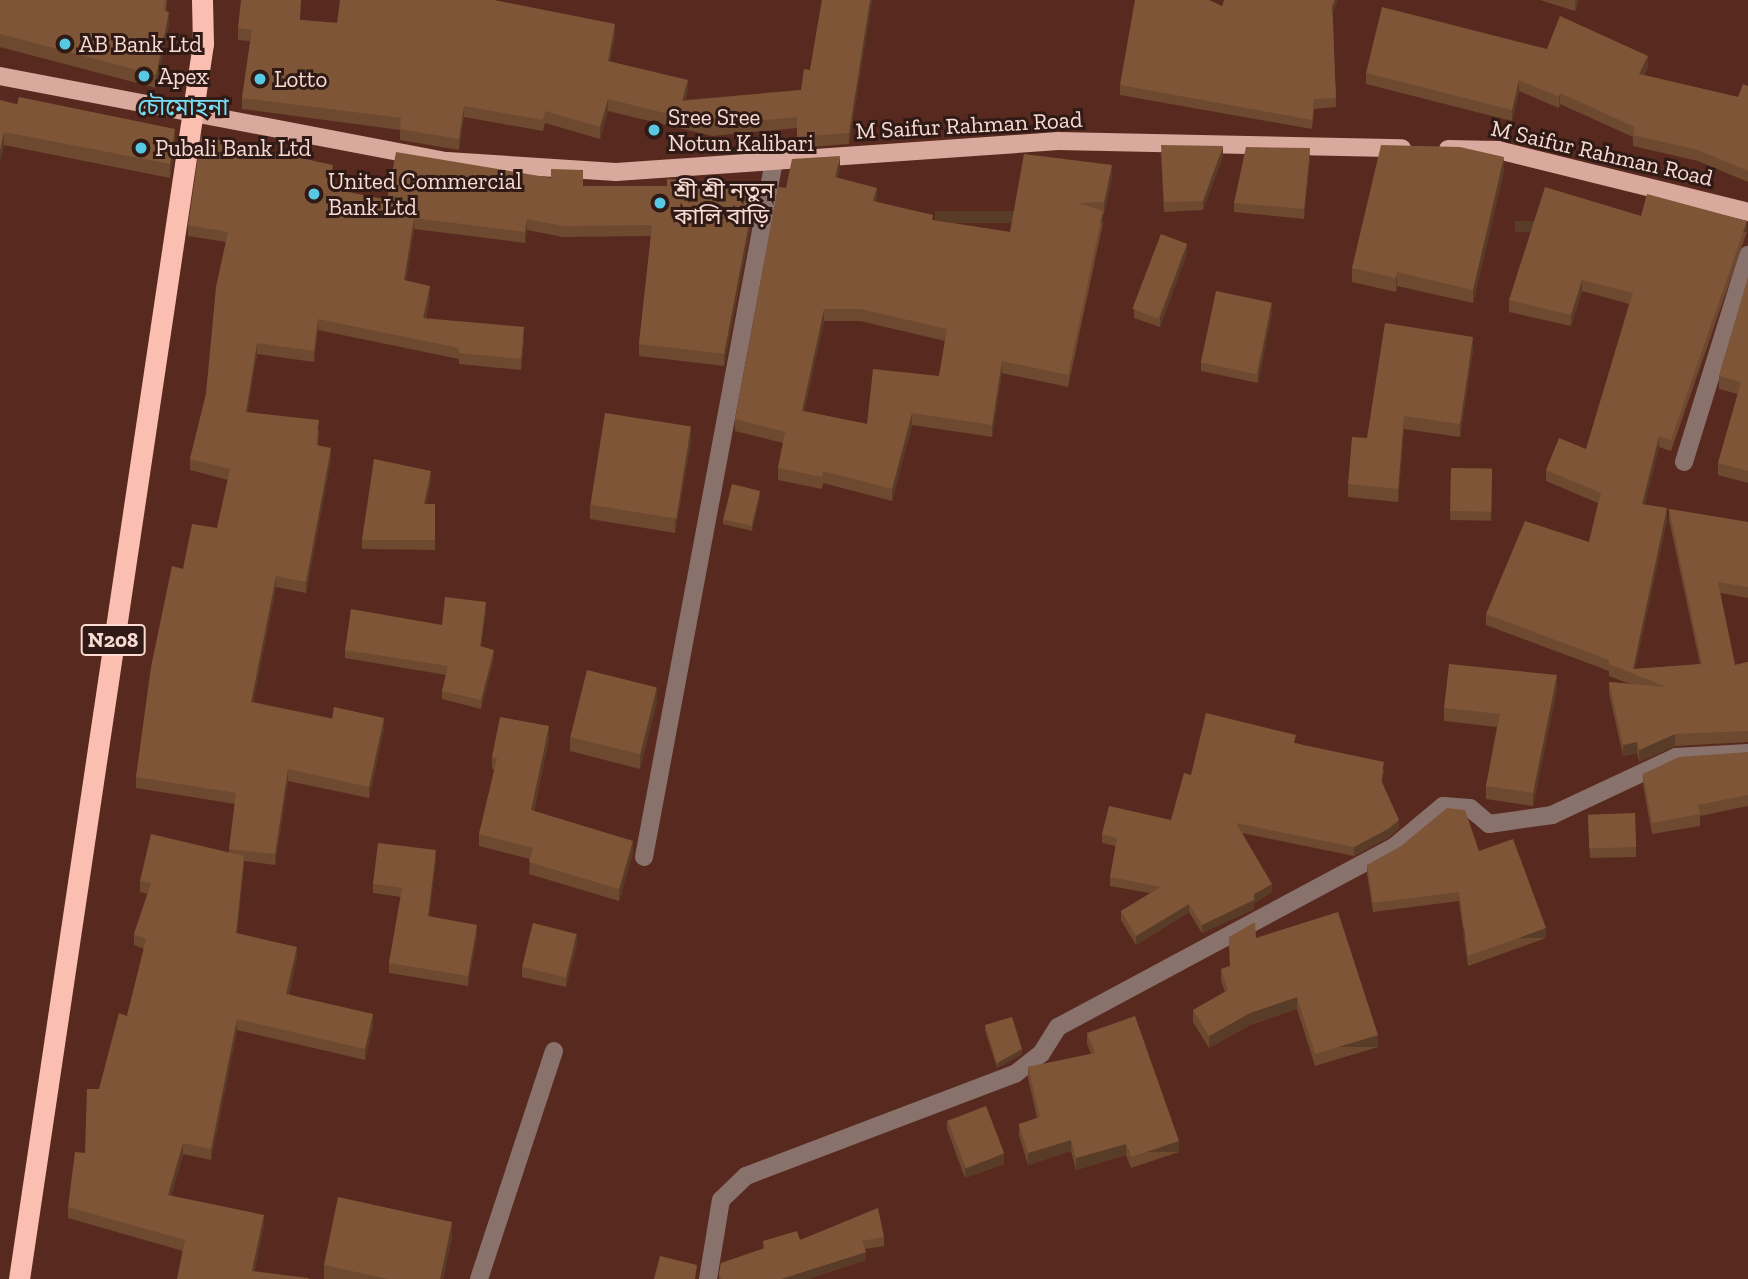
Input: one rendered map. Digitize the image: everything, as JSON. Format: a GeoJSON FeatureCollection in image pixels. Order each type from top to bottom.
{"type":"FeatureCollection","features":[{"type":"Feature","properties":{"kind":"highway","name":"N208"},"geometry":{"type":"LineString","coordinates":[[19,1279],[203,44],[202,0]]}},
{"type":"Feature","properties":{"kind":"main road","name":"M Saifur Rahman Road"},"geometry":{"type":"LineString","coordinates":[[0,76],[191,115],[447,161],[616,172],[1058,141],[1498,149],[1748,212]]}},
{"type":"Feature","properties":{"kind":"street"},"geometry":{"type":"LineString","coordinates":[[643,857],[774,161]]}},
{"type":"Feature","properties":{"kind":"street"},"geometry":{"type":"LineString","coordinates":[[1684,462],[1748,255]]}},
{"type":"Feature","properties":{"kind":"street"},"geometry":{"type":"LineString","coordinates":[[708,1279],[721,1200],[746,1176],[1015,1074],[1041,1054],[1058,1027],[1394,847],[1443,806],[1470,808],[1489,824],[1552,815],[1676,757],[1748,753]]}},
{"type":"Feature","properties":{"kind":"street"},"geometry":{"type":"LineString","coordinates":[[479,1279],[554,1051]]}},
{"type":"Feature","properties":{"kind":"street"},"geometry":{"type":"LineString","coordinates":[[8,1279],[28,1213]]}},
{"type":"Feature","properties":{"kind":"building"},"geometry":{"type":"Polygon","coordinates":[[[0,0],[165,0],[164,11],[169,12],[156,75],[0,34],[0,0]]]}},
{"type":"Feature","properties":{"kind":"building"},"geometry":{"type":"Polygon","coordinates":[[[241,0],[301,0],[300,20],[337,23],[340,0],[494,0],[615,24],[608,61],[688,80],[682,101],[801,90],[804,69],[810,70],[822,0],[870,0],[849,133],[797,137],[797,117],[712,125],[608,99],[600,127],[545,111],[543,120],[464,106],[459,139],[400,129],[401,118],[242,98],[252,30],[238,28],[241,0]]]}},
{"type":"Feature","properties":{"kind":"building"},"geometry":{"type":"Polygon","coordinates":[[[1135,0],[1209,0],[1222,6],[1224,0],[1335,0],[1332,6],[1336,98],[1314,99],[1312,120],[1120,85],[1135,0]]]}},
{"type":"Feature","properties":{"kind":"building"},"geometry":{"type":"Polygon","coordinates":[[[1382,7],[1547,49],[1560,16],[1648,56],[1639,74],[1738,97],[1743,84],[1748,86],[1748,171],[1698,150],[1633,135],[1635,127],[1560,93],[1559,97],[1519,80],[1512,110],[1366,73],[1382,7]]]}},
{"type":"Feature","properties":{"kind":"building"},"geometry":{"type":"Polygon","coordinates":[[[19,97],[175,129],[170,164],[4,132],[0,151],[0,100],[17,105],[19,97]]]}},
{"type":"Feature","properties":{"kind":"building"},"geometry":{"type":"Polygon","coordinates":[[[201,136],[333,165],[328,188],[387,200],[396,152],[551,178],[551,169],[583,170],[583,186],[667,186],[667,179],[756,186],[724,354],[639,344],[652,225],[563,226],[527,219],[525,232],[414,218],[404,280],[430,286],[423,318],[524,327],[521,359],[459,353],[459,348],[318,319],[314,351],[257,343],[246,412],[319,420],[316,445],[331,448],[306,582],[276,576],[251,702],[332,719],[334,707],[384,718],[369,787],[288,769],[275,854],[229,849],[236,793],[136,777],[151,667],[172,566],[183,569],[192,524],[217,528],[230,469],[190,459],[206,394],[216,287],[228,232],[188,225],[201,136]]]}},
{"type":"Feature","properties":{"kind":"building"},"geometry":{"type":"Polygon","coordinates":[[[1161,145],[1223,146],[1203,201],[1164,202],[1161,145]]]}},
{"type":"Feature","properties":{"kind":"building"},"geometry":{"type":"Polygon","coordinates":[[[1381,145],[1460,147],[1504,157],[1473,290],[1397,272],[1396,278],[1352,268],[1381,145]]]}},
{"type":"Feature","properties":{"kind":"building"},"geometry":{"type":"Polygon","coordinates":[[[1246,147],[1310,148],[1304,209],[1234,203],[1246,147]]]}},
{"type":"Feature","properties":{"kind":"building"},"geometry":{"type":"Polygon","coordinates":[[[1024,154],[1112,165],[1104,202],[1079,203],[1103,211],[1068,375],[1002,361],[992,425],[912,413],[892,489],[823,471],[822,477],[778,468],[785,432],[735,419],[778,187],[786,188],[792,159],[840,156],[835,177],[877,188],[873,201],[933,215],[932,220],[1010,232],[1024,154]],[[824,309],[802,411],[867,424],[873,369],[939,376],[947,329],[860,309],[824,309]]]}},
{"type":"Feature","properties":{"kind":"building"},"geometry":{"type":"Polygon","coordinates":[[[1545,187],[1641,216],[1647,194],[1747,221],[1671,440],[1659,436],[1642,504],[1667,508],[1633,669],[1702,664],[1669,509],[1748,522],[1748,587],[1718,582],[1735,665],[1748,662],[1748,731],[1675,734],[1639,750],[1637,742],[1623,745],[1609,682],[1666,687],[1609,664],[1609,660],[1486,614],[1525,521],[1589,542],[1601,493],[1546,470],[1559,438],[1586,449],[1633,293],[1582,280],[1571,315],[1509,300],[1545,187]]]}},
{"type":"Feature","properties":{"kind":"building"},"geometry":{"type":"Polygon","coordinates":[[[1161,234],[1187,244],[1158,319],[1132,309],[1161,234]]]}},
{"type":"Feature","properties":{"kind":"building"},"geometry":{"type":"Polygon","coordinates":[[[1748,278],[1748,471],[1718,463],[1741,382],[1719,376],[1748,278]]]}},
{"type":"Feature","properties":{"kind":"building"},"geometry":{"type":"Polygon","coordinates":[[[1216,291],[1272,303],[1257,374],[1201,362],[1216,291]]]}},
{"type":"Feature","properties":{"kind":"building"},"geometry":{"type":"Polygon","coordinates":[[[1385,323],[1473,337],[1460,424],[1404,416],[1398,489],[1348,484],[1352,437],[1367,438],[1385,323]]]}},
{"type":"Feature","properties":{"kind":"building"},"geometry":{"type":"Polygon","coordinates":[[[605,413],[691,427],[676,518],[590,505],[605,413]]]}},
{"type":"Feature","properties":{"kind":"building"},"geometry":{"type":"Polygon","coordinates":[[[374,459],[431,471],[424,504],[435,504],[435,540],[362,540],[374,459]]]}},
{"type":"Feature","properties":{"kind":"building"},"geometry":{"type":"Polygon","coordinates":[[[1451,468],[1492,469],[1491,512],[1450,511],[1451,468]]]}},
{"type":"Feature","properties":{"kind":"building"},"geometry":{"type":"Polygon","coordinates":[[[732,484],[760,491],[751,526],[723,519],[732,484]]]}},
{"type":"Feature","properties":{"kind":"building"},"geometry":{"type":"Polygon","coordinates":[[[445,597],[486,602],[480,646],[494,650],[481,700],[442,691],[448,666],[345,650],[351,609],[442,625],[445,597]]]}},
{"type":"Feature","properties":{"kind":"building"},"geometry":{"type":"Polygon","coordinates":[[[1449,664],[1557,675],[1533,793],[1486,786],[1500,714],[1444,708],[1449,664]]]}},
{"type":"Feature","properties":{"kind":"building"},"geometry":{"type":"Polygon","coordinates":[[[587,670],[657,687],[640,754],[570,737],[587,670]]]}},
{"type":"Feature","properties":{"kind":"building"},"geometry":{"type":"Polygon","coordinates":[[[1206,713],[1296,735],[1294,743],[1384,762],[1381,780],[1399,820],[1354,847],[1236,823],[1272,884],[1254,894],[1254,900],[1202,925],[1189,904],[1136,936],[1121,911],[1161,887],[1110,877],[1117,838],[1102,834],[1109,806],[1171,820],[1184,773],[1191,775],[1206,713]]]}},
{"type":"Feature","properties":{"kind":"building"},"geometry":{"type":"Polygon","coordinates":[[[500,717],[549,726],[531,810],[633,841],[619,889],[529,862],[533,848],[479,834],[497,758],[492,757],[500,717]]]}},
{"type":"Feature","properties":{"kind":"building"},"geometry":{"type":"Polygon","coordinates":[[[1748,752],[1748,795],[1698,805],[1700,814],[1652,823],[1643,774],[1679,757],[1748,752]]]}},
{"type":"Feature","properties":{"kind":"building"},"geometry":{"type":"Polygon","coordinates":[[[1447,808],[1465,810],[1479,851],[1513,839],[1546,928],[1468,956],[1459,892],[1373,903],[1367,865],[1401,846],[1447,808]]]}},
{"type":"Feature","properties":{"kind":"building"},"geometry":{"type":"Polygon","coordinates":[[[1635,813],[1636,847],[1589,849],[1588,815],[1635,813]]]}},
{"type":"Feature","properties":{"kind":"building"},"geometry":{"type":"Polygon","coordinates":[[[151,834],[244,856],[236,933],[297,947],[286,994],[373,1014],[365,1049],[237,1019],[211,1149],[183,1143],[168,1195],[264,1215],[252,1271],[309,1279],[177,1279],[185,1240],[68,1207],[75,1152],[85,1153],[87,1089],[99,1089],[119,1013],[127,1016],[146,939],[134,934],[151,883],[140,881],[151,834]]]}},
{"type":"Feature","properties":{"kind":"building"},"geometry":{"type":"Polygon","coordinates":[[[378,843],[436,850],[428,916],[477,925],[468,976],[389,963],[402,888],[373,884],[378,843]]]}},
{"type":"Feature","properties":{"kind":"building"},"geometry":{"type":"Polygon","coordinates":[[[1338,912],[1378,1035],[1315,1054],[1297,997],[1250,1013],[1209,1036],[1193,1010],[1228,990],[1221,969],[1230,966],[1229,937],[1255,922],[1256,938],[1338,912]]]}},
{"type":"Feature","properties":{"kind":"building"},"geometry":{"type":"Polygon","coordinates":[[[533,923],[577,934],[566,978],[522,967],[533,923]]]}},
{"type":"Feature","properties":{"kind":"building"},"geometry":{"type":"Polygon","coordinates":[[[1135,1016],[1179,1141],[1131,1157],[1126,1144],[1076,1158],[1071,1140],[1028,1153],[1019,1124],[1040,1117],[1028,1067],[1095,1053],[1087,1033],[1135,1016]]]}},
{"type":"Feature","properties":{"kind":"building"},"geometry":{"type":"Polygon","coordinates":[[[1012,1017],[1022,1049],[997,1063],[985,1025],[1012,1017]]]}},
{"type":"Feature","properties":{"kind":"building"},"geometry":{"type":"Polygon","coordinates":[[[986,1106],[1004,1154],[966,1168],[948,1121],[986,1106]]]}},
{"type":"Feature","properties":{"kind":"building"},"geometry":{"type":"Polygon","coordinates":[[[338,1197],[452,1222],[440,1279],[388,1279],[324,1265],[338,1197]]]}},
{"type":"Feature","properties":{"kind":"building"},"geometry":{"type":"Polygon","coordinates":[[[878,1208],[884,1237],[862,1241],[866,1252],[781,1279],[721,1279],[721,1263],[765,1248],[763,1241],[797,1231],[800,1240],[878,1208]]]}},
{"type":"Feature","properties":{"kind":"building"},"geometry":{"type":"Polygon","coordinates":[[[660,1256],[697,1265],[695,1279],[654,1279],[660,1256]]]}},
{"type":"Feature","properties":{"kind":"place","name":"AB Bank Ltd"},"geometry":{"type":"Point","coordinates":[65,44]}},
{"type":"Feature","properties":{"kind":"place","name":"Apex"},"geometry":{"type":"Point","coordinates":[144,76]}},
{"type":"Feature","properties":{"kind":"place","name":"Lotto"},"geometry":{"type":"Point","coordinates":[260,79]}},
{"type":"Feature","properties":{"kind":"place","name":"Sree Sree Notun Kalibari"},"geometry":{"type":"Point","coordinates":[654,130]}},
{"type":"Feature","properties":{"kind":"place","name":"Pubali Bank Ltd"},"geometry":{"type":"Point","coordinates":[141,148]}},
{"type":"Feature","properties":{"kind":"place","name":"United Commercial Bank Ltd"},"geometry":{"type":"Point","coordinates":[314,194]}},
{"type":"Feature","properties":{"kind":"place","name":"শ্রী শ্রী নতুন কালি বাড়ি"},"geometry":{"type":"Point","coordinates":[660,203]}},
{"type":"Feature","properties":{"kind":"district","name":"চৌমোহনা"},"geometry":{"type":"Point","coordinates":[183,107]}}]}
